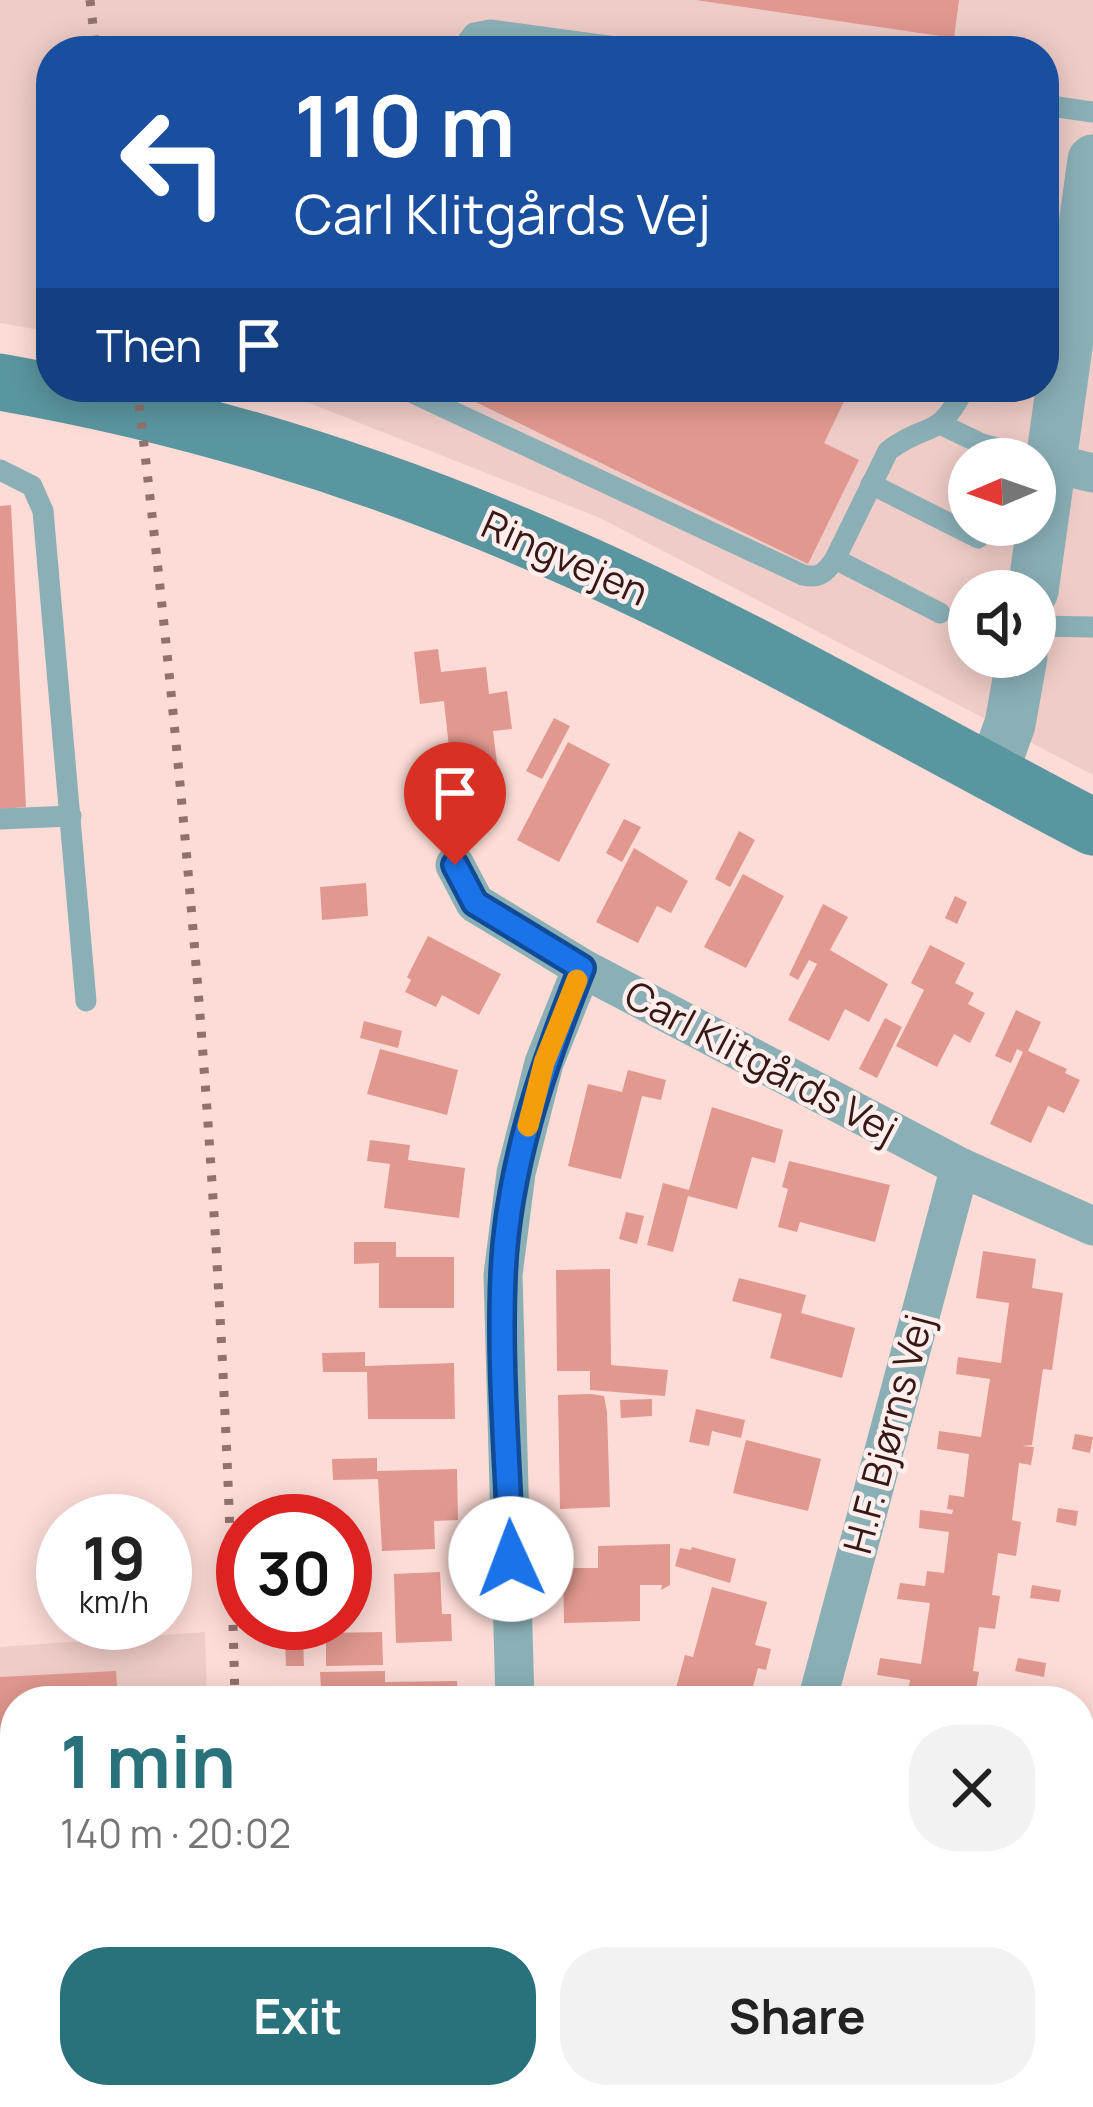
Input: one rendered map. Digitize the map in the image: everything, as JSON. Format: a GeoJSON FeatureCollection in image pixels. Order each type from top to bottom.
{"type":"FeatureCollection","features":[{"type":"Feature","properties":{"kind":"main road","name":"Ringvejen"},"geometry":{"type":"LineString","coordinates":[[0,382],[36,390]]}},
{"type":"Feature","properties":{"kind":"main road","name":"Ringvejen"},"geometry":{"type":"LineString","coordinates":[[85,402],[252,441],[382,481],[558,552],[716,627],[1093,827]]}},
{"type":"Feature","properties":{"kind":"street"},"geometry":{"type":"LineString","coordinates":[[1040,570],[1072,468],[1093,160]]}},
{"type":"Feature","properties":{"kind":"street"},"geometry":{"type":"LineString","coordinates":[[992,774],[1010,724],[1018,678]]}},
{"type":"Feature","properties":{"kind":"street","name":"Carl Klitgårds Vej"},"geometry":{"type":"LineString","coordinates":[[455,865],[475,903],[582,968],[960,1167],[1093,1226]]}},
{"type":"Feature","properties":{"kind":"street"},"geometry":{"type":"LineString","coordinates":[[514,1686],[502,1275],[521,1150],[544,1063],[582,968]]}},
{"type":"Feature","properties":{"kind":"street","name":"H.F. Bjørns Vej"},"geometry":{"type":"LineString","coordinates":[[821,1686],[960,1167]]}},
{"type":"Feature","properties":{"kind":"lane"},"geometry":{"type":"LineString","coordinates":[[472,36],[490,30],[534,36]]}},
{"type":"Feature","properties":{"kind":"lane"},"geometry":{"type":"LineString","coordinates":[[1059,107],[1093,112]]}},
{"type":"Feature","properties":{"kind":"lane"},"geometry":{"type":"LineString","coordinates":[[432,402],[803,575],[822,575],[835,559],[888,451],[943,425],[956,402]]}},
{"type":"Feature","properties":{"kind":"lane"},"geometry":{"type":"LineString","coordinates":[[943,425],[982,444],[1072,468]]}},
{"type":"Feature","properties":{"kind":"lane"},"geometry":{"type":"LineString","coordinates":[[0,470],[32,486],[43,511],[86,1001]]}},
{"type":"Feature","properties":{"kind":"lane"},"geometry":{"type":"LineString","coordinates":[[872,484],[948,523]]}},
{"type":"Feature","properties":{"kind":"lane"},"geometry":{"type":"LineString","coordinates":[[835,559],[940,613]]}},
{"type":"Feature","properties":{"kind":"lane"},"geometry":{"type":"LineString","coordinates":[[1056,626],[1093,627]]}},
{"type":"Feature","properties":{"kind":"lane"},"geometry":{"type":"LineString","coordinates":[[0,820],[71,816]]}},
{"type":"Feature","properties":{"kind":"shaded area"},"geometry":{"type":"Polygon","coordinates":[[[0,0],[1093,0],[1093,775],[600,518],[307,402],[1059,402],[1059,36],[36,36],[36,329],[0,323],[0,0]]]}},
{"type":"Feature","properties":{"kind":"shaded area"},"geometry":{"type":"Polygon","coordinates":[[[205,1632],[207,1686],[0,1686],[0,1647],[192,1650],[192,1633],[205,1632]]]}},
{"type":"Feature","properties":{"kind":"building"},"geometry":{"type":"Polygon","coordinates":[[[696,0],[959,0],[954,36],[696,0]]]}},
{"type":"Feature","properties":{"kind":"building"},"geometry":{"type":"Polygon","coordinates":[[[476,402],[844,402],[824,443],[859,460],[808,564],[476,402]]]}},
{"type":"Feature","properties":{"kind":"building"},"geometry":{"type":"Polygon","coordinates":[[[11,505],[26,807],[0,809],[0,506],[11,505]]]}},
{"type":"Feature","properties":{"kind":"building"},"geometry":{"type":"Polygon","coordinates":[[[438,649],[441,672],[486,667],[489,694],[507,691],[512,729],[493,731],[498,771],[452,776],[444,701],[420,704],[414,652],[438,649]]]}},
{"type":"Feature","properties":{"kind":"building"},"geometry":{"type":"Polygon","coordinates":[[[554,718],[570,726],[542,779],[526,771],[554,718]]]}},
{"type":"Feature","properties":{"kind":"building"},"geometry":{"type":"Polygon","coordinates":[[[568,742],[610,764],[559,862],[517,840],[568,742]]]}},
{"type":"Feature","properties":{"kind":"building"},"geometry":{"type":"Polygon","coordinates":[[[624,819],[641,827],[622,862],[606,853],[624,819]]]}},
{"type":"Feature","properties":{"kind":"building"},"geometry":{"type":"Polygon","coordinates":[[[739,831],[755,840],[730,887],[715,879],[739,831]]]}},
{"type":"Feature","properties":{"kind":"building"},"geometry":{"type":"Polygon","coordinates":[[[634,848],[688,881],[671,913],[657,906],[638,943],[596,922],[634,848]]]}},
{"type":"Feature","properties":{"kind":"building"},"geometry":{"type":"Polygon","coordinates":[[[743,874],[784,896],[746,968],[704,947],[743,874]]]}},
{"type":"Feature","properties":{"kind":"building"},"geometry":{"type":"Polygon","coordinates":[[[366,883],[368,916],[322,920],[320,887],[366,883]]]}},
{"type":"Feature","properties":{"kind":"building"},"geometry":{"type":"Polygon","coordinates":[[[955,896],[967,902],[957,924],[945,918],[955,896]]]}},
{"type":"Feature","properties":{"kind":"building"},"geometry":{"type":"Polygon","coordinates":[[[823,904],[848,917],[830,950],[888,984],[869,1022],[845,1009],[829,1041],[788,1020],[817,964],[809,960],[798,980],[789,975],[823,904]]]}},
{"type":"Feature","properties":{"kind":"building"},"geometry":{"type":"Polygon","coordinates":[[[428,936],[501,974],[479,1015],[442,995],[436,1007],[405,992],[411,980],[407,977],[428,936]]]}},
{"type":"Feature","properties":{"kind":"building"},"geometry":{"type":"Polygon","coordinates":[[[930,945],[965,963],[955,983],[974,993],[968,1004],[985,1013],[970,1043],[954,1034],[937,1067],[896,1046],[924,990],[911,983],[930,945]]]}},
{"type":"Feature","properties":{"kind":"building"},"geometry":{"type":"Polygon","coordinates":[[[1016,1010],[1041,1022],[1028,1051],[1080,1080],[1064,1113],[1048,1106],[1031,1143],[990,1124],[1023,1052],[1017,1049],[1011,1063],[995,1056],[1016,1010]]]}},
{"type":"Feature","properties":{"kind":"building"},"geometry":{"type":"Polygon","coordinates":[[[885,1018],[902,1027],[877,1078],[859,1069],[885,1018]]]}},
{"type":"Feature","properties":{"kind":"building"},"geometry":{"type":"Polygon","coordinates":[[[364,1021],[402,1031],[398,1048],[360,1038],[364,1021]]]}},
{"type":"Feature","properties":{"kind":"building"},"geometry":{"type":"Polygon","coordinates":[[[380,1049],[458,1070],[447,1115],[367,1094],[380,1049]]]}},
{"type":"Feature","properties":{"kind":"building"},"geometry":{"type":"Polygon","coordinates":[[[628,1070],[666,1080],[661,1100],[642,1096],[621,1179],[568,1166],[588,1084],[622,1092],[628,1070]]]}},
{"type":"Feature","properties":{"kind":"building"},"geometry":{"type":"Polygon","coordinates":[[[712,1107],[783,1130],[775,1163],[752,1157],[737,1209],[688,1196],[673,1252],[647,1245],[663,1183],[689,1190],[712,1107]]]}},
{"type":"Feature","properties":{"kind":"building"},"geometry":{"type":"Polygon","coordinates":[[[370,1140],[410,1145],[408,1160],[465,1168],[459,1218],[384,1208],[390,1164],[367,1161],[370,1140]]]}},
{"type":"Feature","properties":{"kind":"building"},"geometry":{"type":"Polygon","coordinates":[[[789,1161],[890,1185],[875,1242],[800,1222],[797,1232],[778,1227],[788,1189],[782,1187],[789,1161]]]}},
{"type":"Feature","properties":{"kind":"building"},"geometry":{"type":"Polygon","coordinates":[[[626,1212],[644,1216],[637,1244],[619,1239],[626,1212]]]}},
{"type":"Feature","properties":{"kind":"building"},"geometry":{"type":"Polygon","coordinates":[[[354,1242],[396,1242],[396,1257],[454,1257],[454,1308],[379,1308],[379,1263],[354,1264],[354,1242]]]}},
{"type":"Feature","properties":{"kind":"building"},"geometry":{"type":"Polygon","coordinates":[[[983,1251],[1036,1259],[1032,1288],[1063,1293],[1052,1370],[1043,1369],[1032,1445],[1022,1446],[1034,1447],[1031,1465],[1019,1463],[1012,1520],[1021,1522],[1016,1556],[998,1553],[992,1595],[1000,1596],[995,1629],[979,1627],[973,1671],[979,1672],[977,1686],[909,1686],[910,1680],[877,1675],[880,1658],[921,1664],[930,1603],[897,1599],[900,1583],[925,1586],[927,1571],[944,1573],[949,1532],[919,1528],[920,1510],[952,1514],[947,1509],[949,1495],[964,1497],[969,1454],[937,1449],[939,1431],[981,1437],[990,1379],[956,1374],[958,1357],[1001,1363],[1009,1303],[976,1298],[983,1251]]]}},
{"type":"Feature","properties":{"kind":"building"},"geometry":{"type":"Polygon","coordinates":[[[610,1269],[611,1365],[668,1370],[665,1396],[590,1390],[590,1371],[557,1371],[556,1270],[610,1269]]]}},
{"type":"Feature","properties":{"kind":"building"},"geometry":{"type":"Polygon","coordinates":[[[739,1278],[806,1295],[801,1313],[855,1328],[842,1378],[770,1358],[782,1314],[732,1301],[739,1278]]]}},
{"type":"Feature","properties":{"kind":"building"},"geometry":{"type":"Polygon","coordinates":[[[365,1352],[365,1366],[454,1363],[455,1419],[368,1419],[367,1372],[323,1372],[322,1353],[365,1352]]]}},
{"type":"Feature","properties":{"kind":"building"},"geometry":{"type":"Polygon","coordinates":[[[558,1395],[604,1396],[607,1412],[610,1507],[560,1509],[558,1395]]]}},
{"type":"Feature","properties":{"kind":"building"},"geometry":{"type":"Polygon","coordinates":[[[652,1399],[652,1416],[621,1418],[620,1400],[652,1399]]]}},
{"type":"Feature","properties":{"kind":"building"},"geometry":{"type":"Polygon","coordinates":[[[696,1409],[745,1420],[741,1438],[712,1431],[709,1446],[689,1442],[696,1409]]]}},
{"type":"Feature","properties":{"kind":"building"},"geometry":{"type":"Polygon","coordinates":[[[1075,1434],[1093,1437],[1090,1453],[1072,1449],[1075,1434]]]}},
{"type":"Feature","properties":{"kind":"building"},"geometry":{"type":"Polygon","coordinates":[[[746,1440],[821,1459],[808,1511],[733,1493],[746,1440]]]}},
{"type":"Feature","properties":{"kind":"building"},"geometry":{"type":"Polygon","coordinates":[[[377,1458],[377,1471],[457,1469],[458,1520],[434,1521],[435,1549],[382,1551],[378,1479],[333,1480],[332,1459],[377,1458]]]}},
{"type":"Feature","properties":{"kind":"building"},"geometry":{"type":"Polygon","coordinates":[[[1058,1508],[1078,1511],[1076,1526],[1056,1522],[1058,1508]]]}},
{"type":"Feature","properties":{"kind":"building"},"geometry":{"type":"Polygon","coordinates":[[[670,1544],[670,1585],[661,1590],[662,1585],[640,1585],[640,1621],[564,1623],[563,1568],[598,1568],[598,1546],[670,1544]]]}},
{"type":"Feature","properties":{"kind":"building"},"geometry":{"type":"Polygon","coordinates":[[[680,1548],[736,1559],[730,1583],[675,1566],[680,1548]]]}},
{"type":"Feature","properties":{"kind":"building"},"geometry":{"type":"Polygon","coordinates":[[[440,1572],[442,1614],[451,1614],[452,1641],[396,1643],[394,1574],[440,1572]]]}},
{"type":"Feature","properties":{"kind":"building"},"geometry":{"type":"Polygon","coordinates":[[[1032,1585],[1061,1590],[1059,1602],[1030,1598],[1032,1585]]]}},
{"type":"Feature","properties":{"kind":"building"},"geometry":{"type":"Polygon","coordinates":[[[712,1587],[767,1602],[755,1645],[771,1649],[766,1670],[758,1668],[753,1686],[677,1686],[685,1655],[693,1657],[712,1587]]]}},
{"type":"Feature","properties":{"kind":"building"},"geometry":{"type":"Polygon","coordinates":[[[372,1632],[382,1632],[383,1665],[326,1666],[326,1650],[372,1650],[372,1632]]]}},
{"type":"Feature","properties":{"kind":"building"},"geometry":{"type":"Polygon","coordinates":[[[285,1650],[303,1650],[304,1666],[286,1666],[285,1650]]]}},
{"type":"Feature","properties":{"kind":"building"},"geometry":{"type":"Polygon","coordinates":[[[1018,1658],[1046,1663],[1044,1677],[1015,1671],[1018,1658]]]}},
{"type":"Feature","properties":{"kind":"building"},"geometry":{"type":"Polygon","coordinates":[[[116,1671],[117,1686],[0,1686],[0,1677],[116,1671]]]}},
{"type":"Feature","properties":{"kind":"building"},"geometry":{"type":"Polygon","coordinates":[[[385,1671],[385,1682],[457,1681],[457,1686],[321,1686],[320,1672],[385,1671]]]}},
{"type":"Feature","properties":{"kind":"railway"},"geometry":{"type":"LineString","coordinates":[[90,0],[94,36]]}},
{"type":"Feature","properties":{"kind":"railway"},"geometry":{"type":"LineString","coordinates":[[139,402],[202,1043],[223,1372],[235,1686]]}},
{"type":"Feature","properties":{"kind":"slow traffic"},"geometry":{"type":"LineString","coordinates":[[528,1126],[544,1063],[577,980]]}},
{"type":"Feature","properties":{"kind":"route"},"geometry":{"type":"LineString","coordinates":[[455,865],[475,903],[582,968],[544,1063],[516,1173],[502,1275],[511,1559]]}}]}
